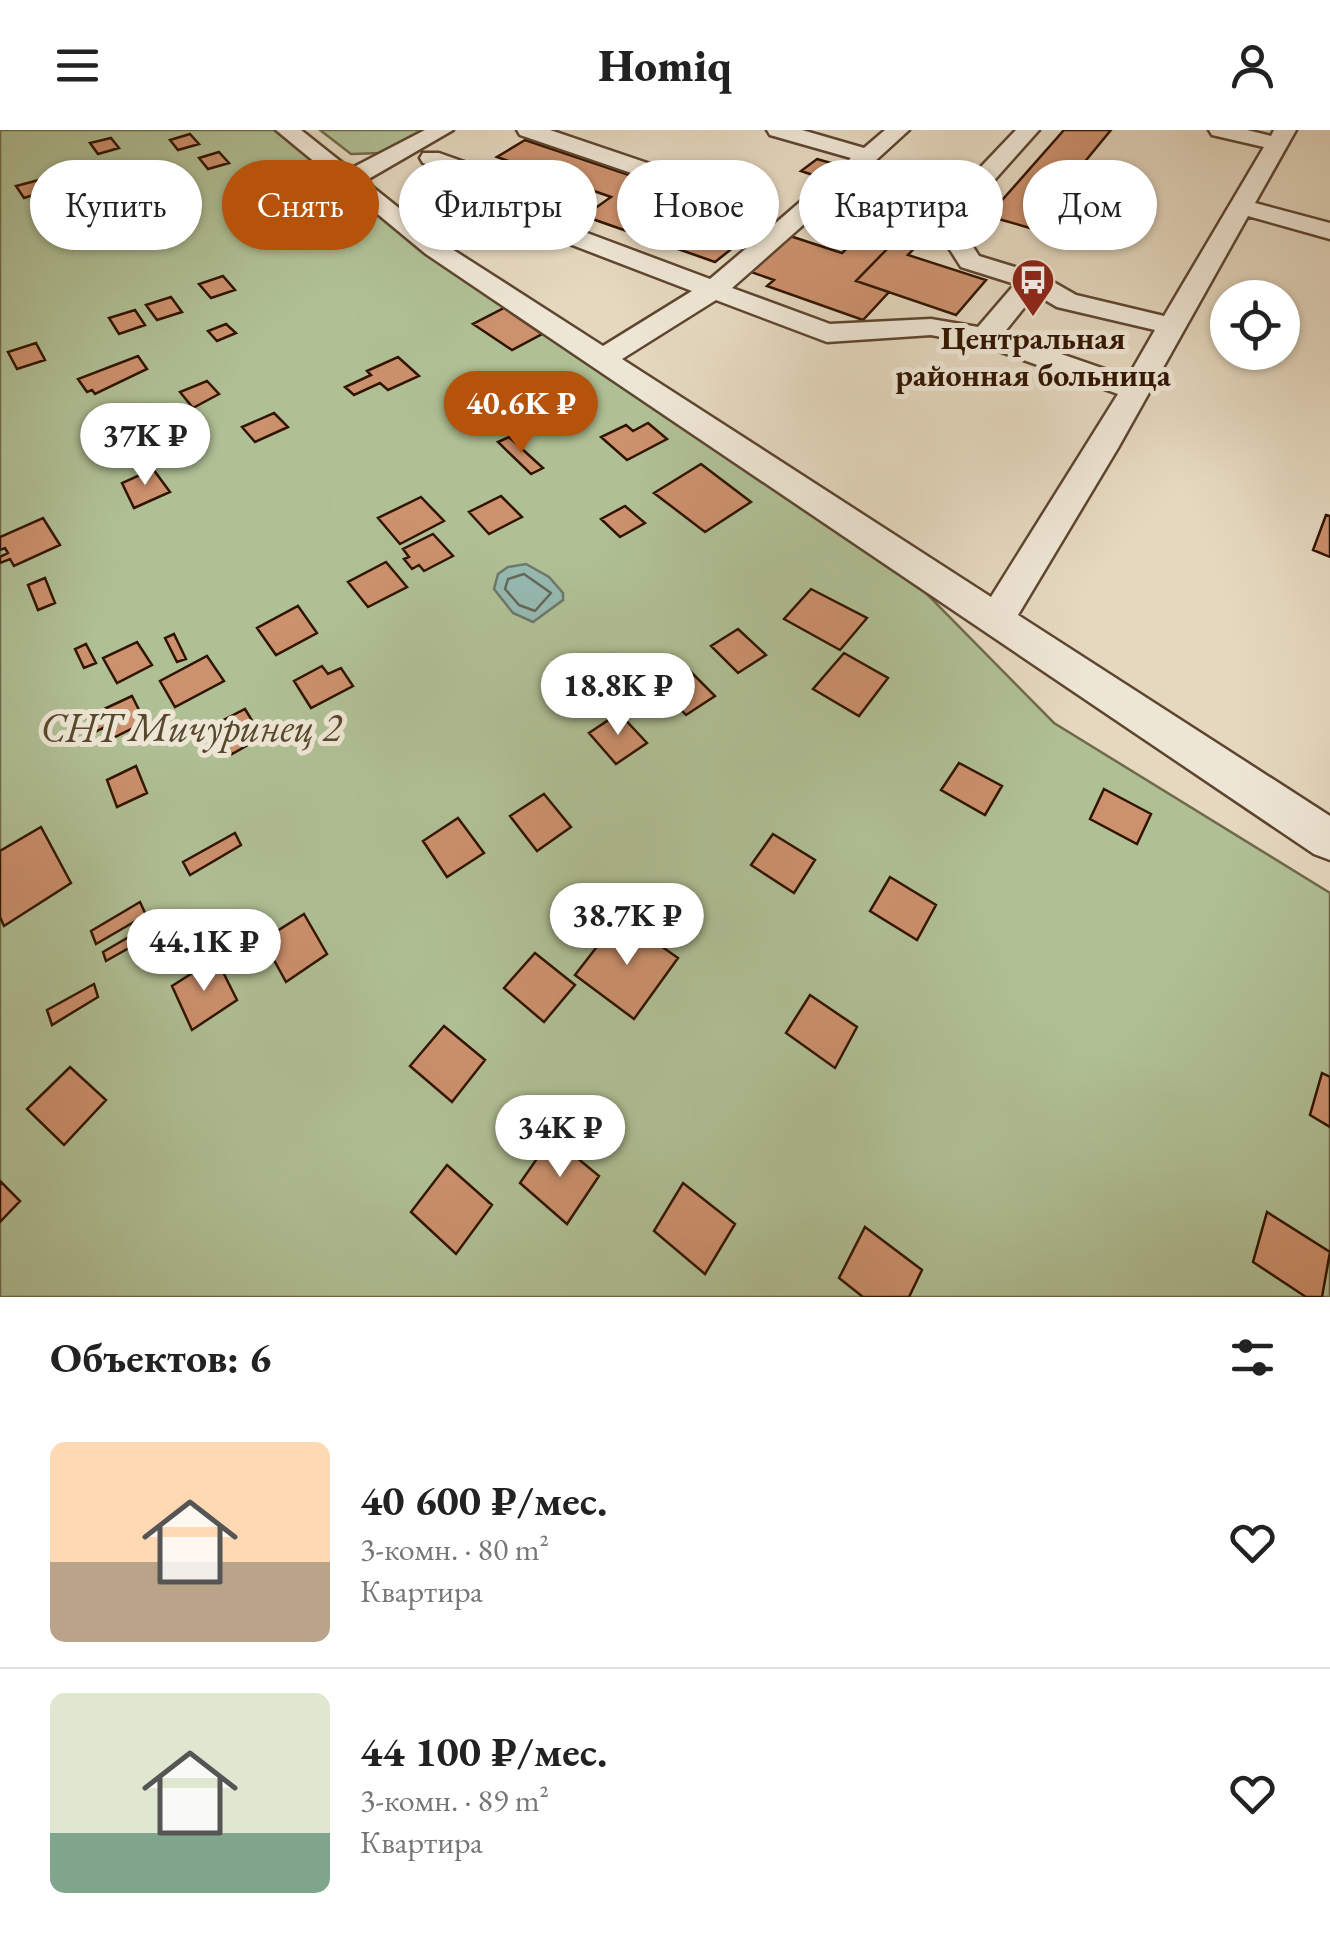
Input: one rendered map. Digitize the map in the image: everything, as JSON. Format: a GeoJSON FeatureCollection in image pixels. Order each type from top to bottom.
{"type":"FeatureCollection","features":[{"type":"Feature","properties":{"kind":"street"},"geometry":{"type":"LineString","coordinates":[[287,130],[324,160]]}},
{"type":"Feature","properties":{"kind":"street"},"geometry":{"type":"LineString","coordinates":[[379,164],[442,130]]}},
{"type":"Feature","properties":{"kind":"street"},"geometry":{"type":"LineString","coordinates":[[528,130],[617,160]]}},
{"type":"Feature","properties":{"kind":"street"},"geometry":{"type":"LineString","coordinates":[[778,130],[868,156]]}},
{"type":"Feature","properties":{"kind":"street"},"geometry":{"type":"LineString","coordinates":[[863,160],[898,130]]}},
{"type":"Feature","properties":{"kind":"street"},"geometry":{"type":"LineString","coordinates":[[1000,160],[1028,130]]}},
{"type":"Feature","properties":{"kind":"street"},"geometry":{"type":"LineString","coordinates":[[996,618],[1102,448],[1133,389],[1244,208],[1281,137],[1220,130]]}},
{"type":"Feature","properties":{"kind":"street"},"geometry":{"type":"LineString","coordinates":[[431,158],[554,202],[550,228],[827,333],[930,326],[985,337],[1133,389]]}},
{"type":"Feature","properties":{"kind":"street"},"geometry":{"type":"LineString","coordinates":[[379,205],[435,249],[1330,840]]}},
{"type":"Feature","properties":{"kind":"street"},"geometry":{"type":"LineString","coordinates":[[1244,208],[1330,232]]}},
{"type":"Feature","properties":{"kind":"street"},"geometry":{"type":"LineString","coordinates":[[779,234],[799,216]]}},
{"type":"Feature","properties":{"kind":"street"},"geometry":{"type":"LineString","coordinates":[[602,359],[712,291],[760,250]]}},
{"type":"Feature","properties":{"kind":"street"},"geometry":{"type":"LineString","coordinates":[[963,250],[970,261],[1032,280],[1067,301],[1172,326]]}},
{"type":"Feature","properties":{"kind":"street"},"geometry":{"type":"LineString","coordinates":[[985,337],[1032,280]]}},
{"type":"Feature","properties":{"kind":"street"},"geometry":{"type":"LineString","coordinates":[[1028,352],[1067,301]]}},
{"type":"Feature","properties":{"kind":"green space","name":"СНТ Мичуринец 2"},"geometry":{"type":"Polygon","coordinates":[[[0,130],[285,130],[322,160],[222,160],[222,250],[379,250],[379,207],[399,223],[399,250],[434,250],[859,525],[1054,723],[1330,893],[1330,1297],[0,1297],[0,130]]]}},
{"type":"Feature","properties":{"kind":"green space"},"geometry":{"type":"Polygon","coordinates":[[[320,130],[424,130],[382,153],[351,154],[320,130]]]}},
{"type":"Feature","properties":{"kind":"water"},"geometry":{"type":"Polygon","coordinates":[[[526,564],[549,577],[563,593],[563,600],[533,622],[513,613],[494,589],[498,574],[508,567],[526,564]]]}},
{"type":"Feature","properties":{"kind":"building"},"geometry":{"type":"Polygon","coordinates":[[[1064,130],[1111,130],[1086,160],[1037,160],[1064,130]]]}},
{"type":"Feature","properties":{"kind":"building"},"geometry":{"type":"Polygon","coordinates":[[[190,134],[199,144],[178,150],[170,140],[190,134]]]}},
{"type":"Feature","properties":{"kind":"building"},"geometry":{"type":"Polygon","coordinates":[[[111,138],[119,148],[98,154],[90,143],[111,138]]]}},
{"type":"Feature","properties":{"kind":"building"},"geometry":{"type":"Polygon","coordinates":[[[525,140],[584,160],[506,160],[497,157],[525,140]]]}},
{"type":"Feature","properties":{"kind":"building"},"geometry":{"type":"Polygon","coordinates":[[[219,152],[226,160],[208,169],[199,158],[219,152]]]}},
{"type":"Feature","properties":{"kind":"building"},"geometry":{"type":"Polygon","coordinates":[[[597,164],[617,171],[617,228],[597,221],[597,207],[611,197],[597,192],[597,164]]]}},
{"type":"Feature","properties":{"kind":"building"},"geometry":{"type":"Polygon","coordinates":[[[1023,176],[1023,226],[1003,220],[1003,199],[1023,176]]]}},
{"type":"Feature","properties":{"kind":"building"},"geometry":{"type":"Polygon","coordinates":[[[30,182],[30,196],[24,198],[16,186],[30,182]]]}},
{"type":"Feature","properties":{"kind":"building"},"geometry":{"type":"Polygon","coordinates":[[[790,236],[799,239],[799,250],[886,250],[856,281],[889,292],[863,320],[767,286],[774,280],[751,272],[790,236]]]}},
{"type":"Feature","properties":{"kind":"building"},"geometry":{"type":"Polygon","coordinates":[[[681,250],[730,250],[715,262],[681,250]]]}},
{"type":"Feature","properties":{"kind":"building"},"geometry":{"type":"Polygon","coordinates":[[[886,250],[913,250],[908,255],[986,280],[956,315],[856,281],[886,250]]]}},
{"type":"Feature","properties":{"kind":"building"},"geometry":{"type":"Polygon","coordinates":[[[223,276],[235,290],[211,298],[199,284],[223,276]]]}},
{"type":"Feature","properties":{"kind":"building"},"geometry":{"type":"Polygon","coordinates":[[[171,297],[182,312],[157,320],[146,305],[171,297]]]}},
{"type":"Feature","properties":{"kind":"building"},"geometry":{"type":"Polygon","coordinates":[[[504,308],[542,334],[512,350],[473,324],[504,308]]]}},
{"type":"Feature","properties":{"kind":"building"},"geometry":{"type":"Polygon","coordinates":[[[135,310],[145,325],[119,334],[109,318],[135,310]]]}},
{"type":"Feature","properties":{"kind":"building"},"geometry":{"type":"Polygon","coordinates":[[[226,324],[236,333],[217,341],[208,331],[226,324]]]}},
{"type":"Feature","properties":{"kind":"building"},"geometry":{"type":"Polygon","coordinates":[[[36,343],[45,360],[17,369],[8,352],[36,343]]]}},
{"type":"Feature","properties":{"kind":"building"},"geometry":{"type":"Polygon","coordinates":[[[138,356],[147,369],[95,394],[92,390],[87,392],[78,379],[138,356]]]}},
{"type":"Feature","properties":{"kind":"building"},"geometry":{"type":"Polygon","coordinates":[[[398,357],[419,376],[388,390],[380,383],[354,395],[345,387],[371,375],[367,371],[398,357]]]}},
{"type":"Feature","properties":{"kind":"building"},"geometry":{"type":"Polygon","coordinates":[[[207,381],[219,394],[193,408],[180,392],[207,381]]]}},
{"type":"Feature","properties":{"kind":"building"},"geometry":{"type":"Polygon","coordinates":[[[562,383],[577,396],[550,408],[535,396],[562,383]]]}},
{"type":"Feature","properties":{"kind":"building"},"geometry":{"type":"Polygon","coordinates":[[[274,413],[288,427],[255,442],[242,427],[274,413]]]}},
{"type":"Feature","properties":{"kind":"building"},"geometry":{"type":"Polygon","coordinates":[[[648,423],[667,439],[627,460],[601,437],[626,425],[633,431],[648,423]]]}},
{"type":"Feature","properties":{"kind":"building"},"geometry":{"type":"Polygon","coordinates":[[[509,437],[543,468],[531,474],[498,442],[509,437]]]}},
{"type":"Feature","properties":{"kind":"building"},"geometry":{"type":"Polygon","coordinates":[[[701,464],[751,502],[705,532],[654,493],[701,464]]]}},
{"type":"Feature","properties":{"kind":"building"},"geometry":{"type":"Polygon","coordinates":[[[153,469],[170,492],[134,508],[122,483],[153,469]]]}},
{"type":"Feature","properties":{"kind":"building"},"geometry":{"type":"Polygon","coordinates":[[[501,496],[522,517],[489,534],[469,512],[501,496]]]}},
{"type":"Feature","properties":{"kind":"building"},"geometry":{"type":"Polygon","coordinates":[[[421,497],[444,521],[400,544],[378,518],[421,497]]]}},
{"type":"Feature","properties":{"kind":"building"},"geometry":{"type":"Polygon","coordinates":[[[625,506],[645,523],[620,537],[601,519],[625,506]]]}},
{"type":"Feature","properties":{"kind":"building"},"geometry":{"type":"Polygon","coordinates":[[[1326,515],[1330,516],[1330,557],[1313,550],[1326,515]]]}},
{"type":"Feature","properties":{"kind":"building"},"geometry":{"type":"Polygon","coordinates":[[[43,518],[60,545],[14,566],[10,559],[0,563],[0,557],[8,553],[5,548],[0,550],[0,537],[43,518]]]}},
{"type":"Feature","properties":{"kind":"building"},"geometry":{"type":"Polygon","coordinates":[[[433,534],[453,556],[424,571],[419,565],[412,569],[404,559],[409,557],[403,549],[433,534]]]}},
{"type":"Feature","properties":{"kind":"building"},"geometry":{"type":"Polygon","coordinates":[[[386,562],[407,587],[368,607],[348,582],[386,562]]]}},
{"type":"Feature","properties":{"kind":"building"},"geometry":{"type":"Polygon","coordinates":[[[45,578],[55,603],[38,610],[28,585],[45,578]]]}},
{"type":"Feature","properties":{"kind":"building"},"geometry":{"type":"Polygon","coordinates":[[[811,589],[867,618],[840,650],[784,619],[811,589]]]}},
{"type":"Feature","properties":{"kind":"building"},"geometry":{"type":"Polygon","coordinates":[[[298,606],[317,633],[276,655],[257,628],[298,606]]]}},
{"type":"Feature","properties":{"kind":"building"},"geometry":{"type":"Polygon","coordinates":[[[738,629],[766,655],[738,673],[711,646],[738,629]]]}},
{"type":"Feature","properties":{"kind":"building"},"geometry":{"type":"Polygon","coordinates":[[[174,634],[186,659],[177,662],[165,638],[174,634]]]}},
{"type":"Feature","properties":{"kind":"building"},"geometry":{"type":"Polygon","coordinates":[[[137,642],[152,665],[117,683],[103,658],[137,642]]]}},
{"type":"Feature","properties":{"kind":"building"},"geometry":{"type":"Polygon","coordinates":[[[86,644],[96,663],[84,668],[75,649],[86,644]]]}},
{"type":"Feature","properties":{"kind":"building"},"geometry":{"type":"Polygon","coordinates":[[[844,653],[888,678],[859,716],[813,689],[844,653]]]}},
{"type":"Feature","properties":{"kind":"building"},"geometry":{"type":"Polygon","coordinates":[[[207,656],[224,681],[175,707],[160,681],[207,656]]]}},
{"type":"Feature","properties":{"kind":"building"},"geometry":{"type":"Polygon","coordinates":[[[322,666],[328,674],[341,668],[353,686],[311,708],[294,681],[322,666]]]}},
{"type":"Feature","properties":{"kind":"building"},"geometry":{"type":"Polygon","coordinates":[[[687,668],[715,696],[686,715],[658,686],[687,668]]]}},
{"type":"Feature","properties":{"kind":"building"},"geometry":{"type":"Polygon","coordinates":[[[132,696],[145,722],[109,740],[103,728],[93,733],[87,717],[132,696]]]}},
{"type":"Feature","properties":{"kind":"building"},"geometry":{"type":"Polygon","coordinates":[[[245,709],[262,737],[232,754],[214,725],[245,709]]]}},
{"type":"Feature","properties":{"kind":"building"},"geometry":{"type":"Polygon","coordinates":[[[619,713],[647,743],[616,764],[589,733],[619,713]]]}},
{"type":"Feature","properties":{"kind":"building"},"geometry":{"type":"Polygon","coordinates":[[[959,763],[1002,786],[985,815],[941,790],[959,763]]]}},
{"type":"Feature","properties":{"kind":"building"},"geometry":{"type":"Polygon","coordinates":[[[136,766],[147,793],[117,807],[107,780],[136,766]]]}},
{"type":"Feature","properties":{"kind":"building"},"geometry":{"type":"Polygon","coordinates":[[[1104,789],[1151,814],[1137,844],[1090,819],[1104,789]]]}},
{"type":"Feature","properties":{"kind":"building"},"geometry":{"type":"Polygon","coordinates":[[[544,794],[571,827],[537,851],[510,816],[544,794]]]}},
{"type":"Feature","properties":{"kind":"building"},"geometry":{"type":"Polygon","coordinates":[[[458,818],[484,853],[447,877],[423,841],[458,818]]]}},
{"type":"Feature","properties":{"kind":"building"},"geometry":{"type":"Polygon","coordinates":[[[41,827],[71,883],[4,926],[0,917],[0,851],[41,827]]]}},
{"type":"Feature","properties":{"kind":"building"},"geometry":{"type":"Polygon","coordinates":[[[235,833],[241,845],[190,875],[183,862],[235,833]]]}},
{"type":"Feature","properties":{"kind":"building"},"geometry":{"type":"Polygon","coordinates":[[[773,834],[815,860],[794,893],[751,865],[773,834]]]}},
{"type":"Feature","properties":{"kind":"building"},"geometry":{"type":"Polygon","coordinates":[[[890,877],[936,905],[917,940],[870,911],[890,877]]]}},
{"type":"Feature","properties":{"kind":"building"},"geometry":{"type":"Polygon","coordinates":[[[140,902],[146,915],[96,944],[91,931],[140,902]]]}},
{"type":"Feature","properties":{"kind":"building"},"geometry":{"type":"Polygon","coordinates":[[[304,914],[327,954],[286,982],[263,940],[304,914]]]}},
{"type":"Feature","properties":{"kind":"building"},"geometry":{"type":"Polygon","coordinates":[[[620,917],[678,958],[634,1019],[575,975],[620,917]]]}},
{"type":"Feature","properties":{"kind":"building"},"geometry":{"type":"Polygon","coordinates":[[[146,927],[150,936],[106,961],[103,952],[146,927]]]}},
{"type":"Feature","properties":{"kind":"building"},"geometry":{"type":"Polygon","coordinates":[[[535,953],[575,985],[544,1022],[504,988],[535,953]]]}},
{"type":"Feature","properties":{"kind":"building"},"geometry":{"type":"Polygon","coordinates":[[[216,958],[237,1000],[192,1030],[172,986],[216,958]]]}},
{"type":"Feature","properties":{"kind":"building"},"geometry":{"type":"Polygon","coordinates":[[[94,984],[98,997],[52,1025],[47,1010],[94,984]]]}},
{"type":"Feature","properties":{"kind":"building"},"geometry":{"type":"Polygon","coordinates":[[[810,995],[857,1027],[835,1068],[786,1033],[810,995]]]}},
{"type":"Feature","properties":{"kind":"building"},"geometry":{"type":"Polygon","coordinates":[[[444,1026],[485,1060],[452,1102],[410,1066],[444,1026]]]}},
{"type":"Feature","properties":{"kind":"building"},"geometry":{"type":"Polygon","coordinates":[[[70,1067],[106,1100],[64,1145],[27,1109],[70,1067]]]}},
{"type":"Feature","properties":{"kind":"building"},"geometry":{"type":"Polygon","coordinates":[[[1322,1073],[1330,1077],[1330,1127],[1310,1115],[1322,1073]]]}},
{"type":"Feature","properties":{"kind":"building"},"geometry":{"type":"Polygon","coordinates":[[[552,1137],[599,1176],[567,1224],[520,1183],[552,1137]]]}},
{"type":"Feature","properties":{"kind":"building"},"geometry":{"type":"Polygon","coordinates":[[[447,1165],[492,1205],[456,1254],[411,1212],[447,1165]]]}},
{"type":"Feature","properties":{"kind":"building"},"geometry":{"type":"Polygon","coordinates":[[[0,1181],[20,1201],[0,1222],[0,1181]]]}},
{"type":"Feature","properties":{"kind":"building"},"geometry":{"type":"Polygon","coordinates":[[[683,1183],[735,1224],[705,1274],[654,1231],[683,1183]]]}},
{"type":"Feature","properties":{"kind":"building"},"geometry":{"type":"Polygon","coordinates":[[[1267,1212],[1330,1252],[1322,1297],[1306,1297],[1253,1262],[1267,1212]]]}},
{"type":"Feature","properties":{"kind":"building"},"geometry":{"type":"Polygon","coordinates":[[[865,1227],[922,1270],[909,1297],[863,1297],[839,1278],[865,1227]]]}},
{"type":"Feature","properties":{"kind":"place","name":"Центральная районная больница"},"geometry":{"type":"Point","coordinates":[1033,318]}}]}
